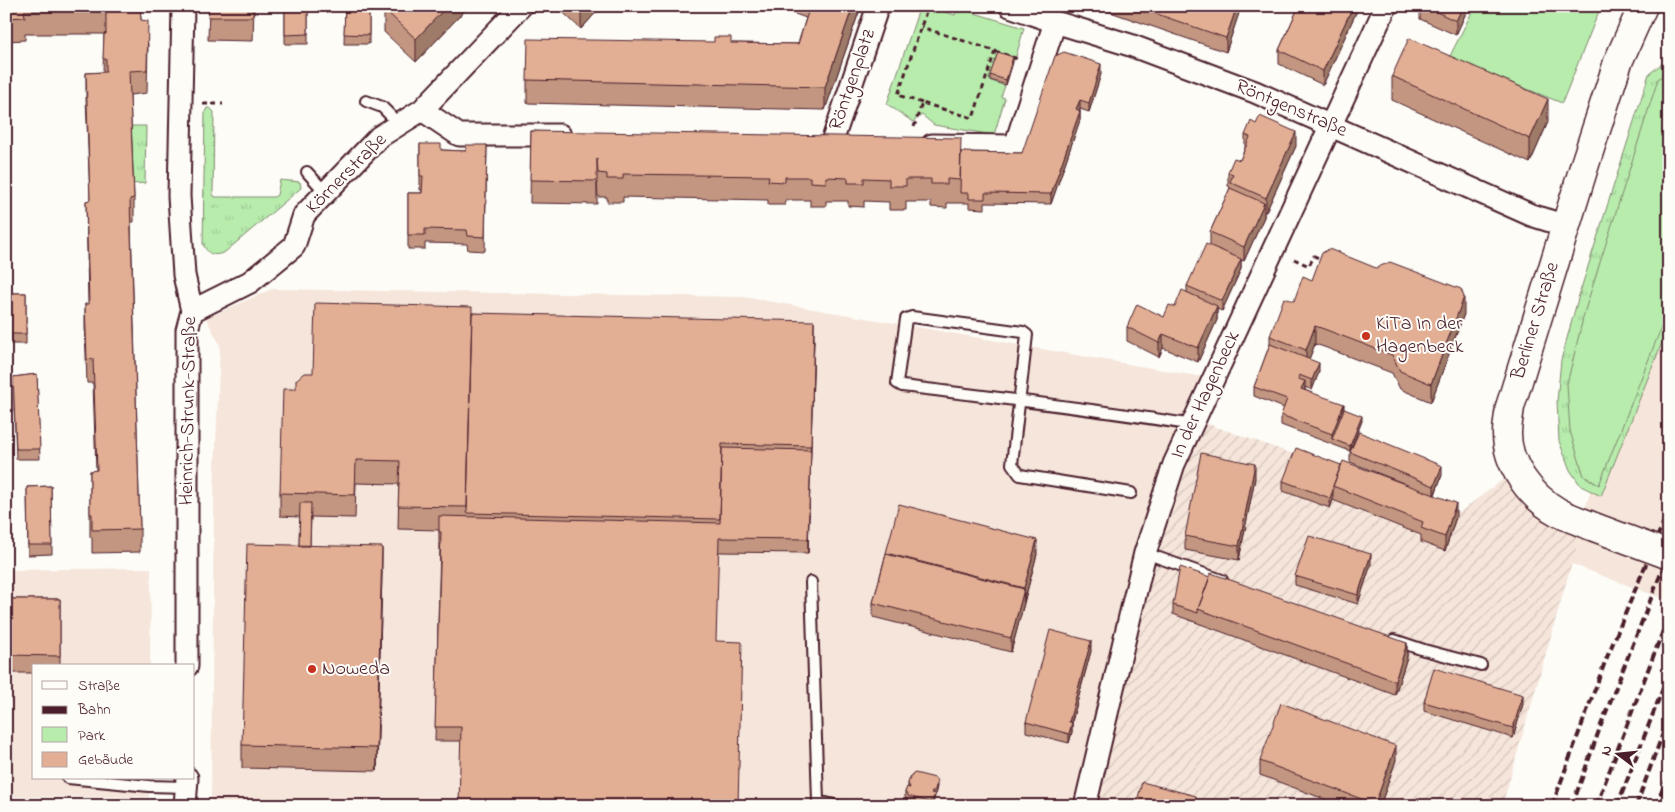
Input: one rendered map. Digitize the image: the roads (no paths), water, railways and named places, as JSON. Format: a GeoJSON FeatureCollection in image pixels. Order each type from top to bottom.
{"type":"FeatureCollection","features":[{"type":"Feature","properties":{"kind":"street","name":"Heinrich-Strunk-Straße"},"geometry":{"type":"LineString","coordinates":[[183,6],[180,196],[184,275],[192,311],[187,330],[187,664]]}},
{"type":"Feature","properties":{"kind":"street","name":"Körnerstraße"},"geometry":{"type":"LineString","coordinates":[[192,311],[250,282],[294,246],[304,215],[379,137],[422,110],[521,6]]}},
{"type":"Feature","properties":{"kind":"street","name":"Röntgenplatz"},"geometry":{"type":"LineString","coordinates":[[832,142],[878,6]]}},
{"type":"Feature","properties":{"kind":"street","name":"Röntgenstraße"},"geometry":{"type":"LineString","coordinates":[[1010,6],[1130,45],[1255,92],[1531,215],[1566,226]]}},
{"type":"Feature","properties":{"kind":"street","name":"In der Hagenbeck"},"geometry":{"type":"LineString","coordinates":[[1085,806],[1145,553],[1174,464],[1386,6]]}},
{"type":"Feature","properties":{"kind":"street","name":"Berliner Straße"},"geometry":{"type":"LineString","coordinates":[[1643,6],[1618,62],[1510,407],[1507,434],[1512,459],[1529,488],[1545,503],[1558,512],[1669,555]]}},
{"type":"Feature","properties":{"kind":"street"},"geometry":{"type":"LineString","coordinates":[[908,144],[1014,146],[1055,22]]}},
{"type":"Feature","properties":{"kind":"street"},"geometry":{"type":"LineString","coordinates":[[422,110],[459,135],[579,135]]}},
{"type":"Feature","properties":{"kind":"lane"},"geometry":{"type":"LineString","coordinates":[[366,101],[382,107],[399,124]]}},
{"type":"Feature","properties":{"kind":"lane"},"geometry":{"type":"LineString","coordinates":[[307,172],[326,193]]}},
{"type":"Feature","properties":{"kind":"lane"},"geometry":{"type":"LineString","coordinates":[[1131,493],[1020,475],[1012,464],[1019,400],[1026,335],[1023,332],[912,317],[906,319],[897,382],[902,386],[1019,400],[1131,415],[1193,425]]}},
{"type":"Feature","properties":{"kind":"lane"},"geometry":{"type":"LineString","coordinates":[[1145,553],[1229,582]]}},
{"type":"Feature","properties":{"kind":"lane"},"geometry":{"type":"LineString","coordinates":[[811,582],[817,803],[838,806]]}},
{"type":"Feature","properties":{"kind":"lane"},"geometry":{"type":"LineString","coordinates":[[1387,637],[1424,650],[1480,665]]}},
{"type":"Feature","properties":{"kind":"lane"},"geometry":{"type":"LineString","coordinates":[[88,780],[186,790]]}},
{"type":"Feature","properties":{"kind":"railway"},"geometry":{"type":"LineString","coordinates":[[1552,806],[1605,662],[1669,509]]}},
{"type":"Feature","properties":{"kind":"railway"},"geometry":{"type":"LineString","coordinates":[[1572,806],[1601,725],[1669,553]]}},
{"type":"Feature","properties":{"kind":"railway"},"geometry":{"type":"LineString","coordinates":[[1596,806],[1669,615]]}},
{"type":"Feature","properties":{"kind":"railway"},"geometry":{"type":"LineString","coordinates":[[1617,806],[1669,673]]}},
{"type":"Feature","properties":{"kind":"railway"},"geometry":{"type":"LineString","coordinates":[[1636,806],[1669,717]]}},
{"type":"Feature","properties":{"kind":"railway"},"geometry":{"type":"LineString","coordinates":[[1656,806],[1669,773]]}},
{"type":"Feature","properties":{"kind":"place","name":"KiTa In der Hagenbeck"},"geometry":{"type":"Point","coordinates":[1366,336]}},
{"type":"Feature","properties":{"kind":"place","name":"Noweda"},"geometry":{"type":"Point","coordinates":[312,669]}}]}
